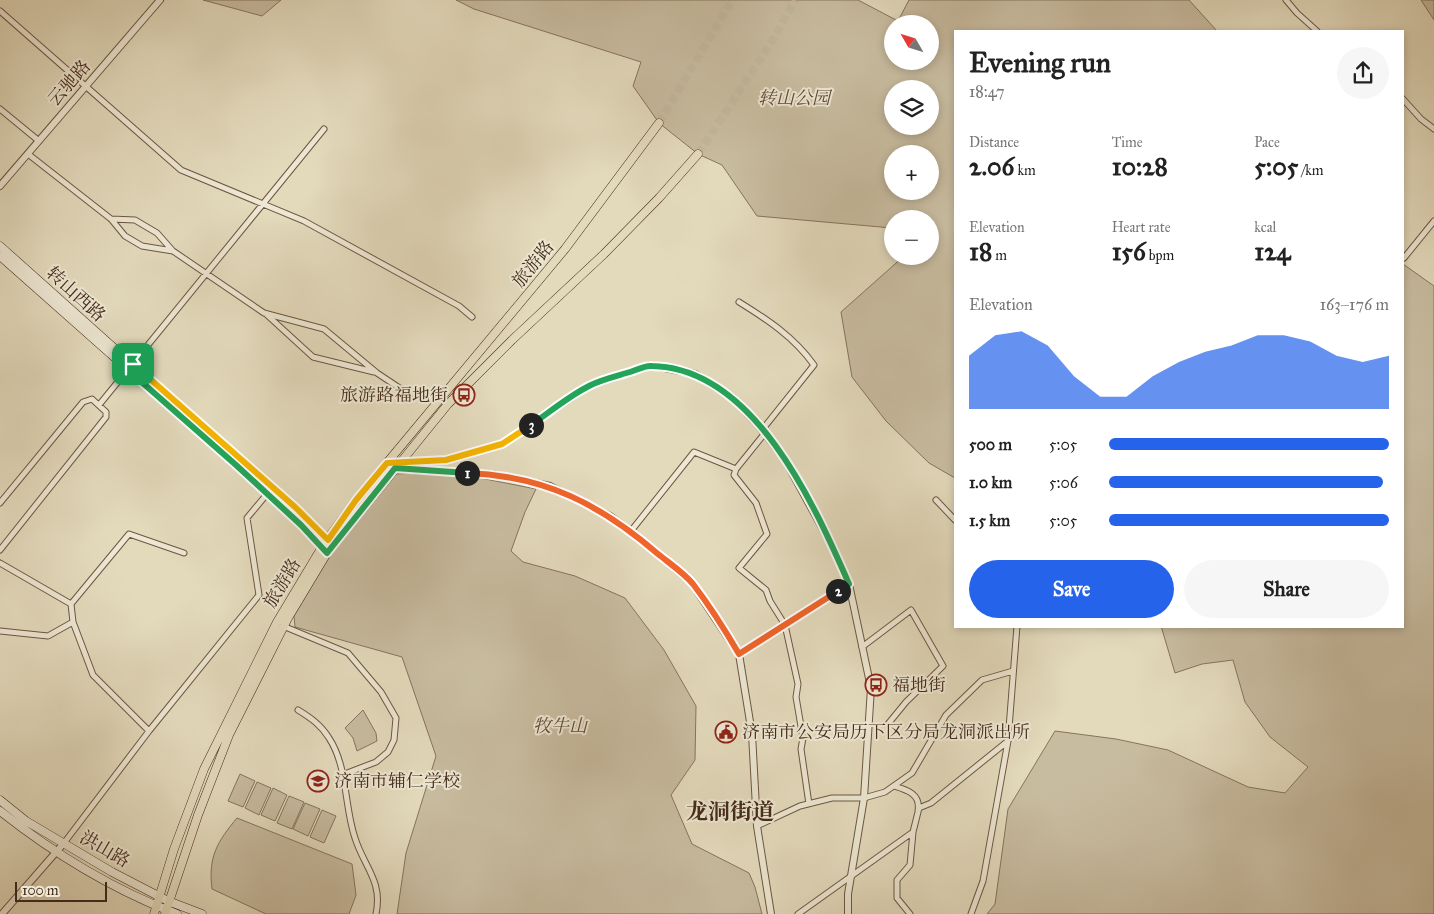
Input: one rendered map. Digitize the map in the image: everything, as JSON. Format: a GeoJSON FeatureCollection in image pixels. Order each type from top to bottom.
{"type":"FeatureCollection","features":[{"type":"Feature","properties":{"kind":"main road","name":"旅游路"},"geometry":{"type":"LineString","coordinates":[[331,542],[356,500],[565,249],[660,123]]}},
{"type":"Feature","properties":{"kind":"main road","name":"旅游路"},"geometry":{"type":"LineString","coordinates":[[155,911],[159,894],[208,761],[277,622],[324,550],[448,404],[512,340],[604,254],[659,198],[698,154]]}},
{"type":"Feature","properties":{"kind":"main road","name":"转山西路"},"geometry":{"type":"LineString","coordinates":[[0,246],[267,494],[324,550]]}},
{"type":"Feature","properties":{"kind":"main road","name":"转山西路"},"geometry":{"type":"LineString","coordinates":[[0,256],[280,494],[331,542]]}},
{"type":"Feature","properties":{"kind":"main road","name":"旅游路"},"geometry":{"type":"LineString","coordinates":[[166,912],[168,901],[229,735],[324,550]]}},
{"type":"Feature","properties":{"kind":"main road","name":"洪山路"},"geometry":{"type":"LineString","coordinates":[[0,800],[26,821],[112,872],[159,894],[168,901],[202,914]]}},
{"type":"Feature","properties":{"kind":"main road","name":"洪山路"},"geometry":{"type":"LineString","coordinates":[[0,810],[58,852],[155,911],[177,914]]}},
{"type":"Feature","properties":{"kind":"street","name":"云驰路"},"geometry":{"type":"LineString","coordinates":[[0,186],[160,0]]}},
{"type":"Feature","properties":{"kind":"street"},"geometry":{"type":"LineString","coordinates":[[1286,0],[1316,30]]}},
{"type":"Feature","properties":{"kind":"street"},"geometry":{"type":"LineString","coordinates":[[0,11],[181,170],[304,221],[459,306],[472,317]]}},
{"type":"Feature","properties":{"kind":"street"},"geometry":{"type":"LineString","coordinates":[[1404,100],[1421,119],[1434,129]]}},
{"type":"Feature","properties":{"kind":"street"},"geometry":{"type":"LineString","coordinates":[[0,109],[38,141]]}},
{"type":"Feature","properties":{"kind":"street"},"geometry":{"type":"LineString","coordinates":[[99,405],[324,129]]}},
{"type":"Feature","properties":{"kind":"street"},"geometry":{"type":"LineString","coordinates":[[28,154],[111,219],[125,236],[142,246],[173,251]]}},
{"type":"Feature","properties":{"kind":"street"},"geometry":{"type":"LineString","coordinates":[[111,219],[135,220],[157,234],[173,251],[264,313],[313,357],[377,372]]}},
{"type":"Feature","properties":{"kind":"street"},"geometry":{"type":"LineString","coordinates":[[1404,258],[1434,221]]}},
{"type":"Feature","properties":{"kind":"street"},"geometry":{"type":"LineString","coordinates":[[739,302],[777,326],[794,341],[814,365],[736,469],[734,475],[756,503],[767,534],[739,568],[766,590],[770,601],[785,625],[798,684],[796,697],[803,738],[801,750],[808,804]]}},
{"type":"Feature","properties":{"kind":"street"},"geometry":{"type":"LineString","coordinates":[[264,313],[324,329],[377,372],[410,395]]}},
{"type":"Feature","properties":{"kind":"street"},"geometry":{"type":"LineString","coordinates":[[397,466],[446,460],[502,444],[590,385],[650,365],[696,374],[733,398],[764,432],[784,458],[830,542],[849,584],[871,688],[864,798],[851,878],[848,914]]}},
{"type":"Feature","properties":{"kind":"street"},"geometry":{"type":"LineString","coordinates":[[0,503],[83,402],[92,399],[106,412],[106,417],[0,550]]}},
{"type":"Feature","properties":{"kind":"street"},"geometry":{"type":"LineString","coordinates":[[631,531],[694,452],[736,469]]}},
{"type":"Feature","properties":{"kind":"street"},"geometry":{"type":"LineString","coordinates":[[387,463],[397,466],[492,474],[550,486],[610,516],[692,582],[739,654],[752,734],[758,826],[772,914]]}},
{"type":"Feature","properties":{"kind":"street"},"geometry":{"type":"LineString","coordinates":[[2,914],[58,852],[149,731],[260,595],[246,518],[267,494]]}},
{"type":"Feature","properties":{"kind":"street"},"geometry":{"type":"LineString","coordinates":[[936,500],[954,519]]}},
{"type":"Feature","properties":{"kind":"street"},"geometry":{"type":"LineString","coordinates":[[149,731],[93,675],[73,622],[71,604],[128,534],[184,553]]}},
{"type":"Feature","properties":{"kind":"street"},"geometry":{"type":"LineString","coordinates":[[0,563],[71,604]]}},
{"type":"Feature","properties":{"kind":"street"},"geometry":{"type":"LineString","coordinates":[[739,654],[849,584]]}},
{"type":"Feature","properties":{"kind":"street"},"geometry":{"type":"LineString","coordinates":[[862,647],[911,610],[943,666],[906,702],[888,724]]}},
{"type":"Feature","properties":{"kind":"street"},"geometry":{"type":"LineString","coordinates":[[0,631],[48,636],[73,622]]}},
{"type":"Feature","properties":{"kind":"street"},"geometry":{"type":"LineString","coordinates":[[284,626],[348,653],[381,692],[396,718],[394,740],[388,752],[376,762],[342,775]]}},
{"type":"Feature","properties":{"kind":"street"},"geometry":{"type":"LineString","coordinates":[[971,914],[983,881],[1008,742],[1017,628]]}},
{"type":"Feature","properties":{"kind":"street"},"geometry":{"type":"LineString","coordinates":[[758,826],[800,806],[832,798],[864,798],[885,792],[912,773],[946,715],[982,680],[1013,671]]}},
{"type":"Feature","properties":{"kind":"street"},"geometry":{"type":"LineString","coordinates":[[298,710],[314,720],[330,739],[340,761],[355,838],[380,898],[376,914]]}},
{"type":"Feature","properties":{"kind":"street"},"geometry":{"type":"LineString","coordinates":[[919,808],[931,803],[1008,742]]}},
{"type":"Feature","properties":{"kind":"street"},"geometry":{"type":"LineString","coordinates":[[894,786],[908,791],[919,801],[910,865],[897,880],[897,898],[910,914]]}},
{"type":"Feature","properties":{"kind":"street"},"geometry":{"type":"LineString","coordinates":[[798,914],[914,832]]}},
{"type":"Feature","properties":{"kind":"green space"},"geometry":{"type":"Polygon","coordinates":[[[203,0],[281,0],[262,16],[203,0]]]}},
{"type":"Feature","properties":{"kind":"green space","name":"转山公园"},"geometry":{"type":"Polygon","coordinates":[[[456,0],[858,0],[887,15],[884,15],[884,70],[939,70],[939,15],[901,15],[909,0],[1189,0],[1216,30],[954,30],[954,477],[929,463],[886,421],[852,377],[841,312],[894,265],[939,265],[939,210],[884,210],[884,227],[757,216],[722,165],[698,154],[659,123],[633,86],[641,62],[474,9],[456,0]]]}},
{"type":"Feature","properties":{"kind":"green space"},"geometry":{"type":"Polygon","coordinates":[[[1421,0],[1434,0],[1434,20],[1421,0]]]}},
{"type":"Feature","properties":{"kind":"green space"},"geometry":{"type":"Polygon","coordinates":[[[1404,265],[1434,286],[1434,914],[987,914],[995,904],[1008,809],[1055,731],[1116,739],[1168,750],[1248,787],[1285,793],[1308,767],[1270,737],[1245,702],[1233,660],[1202,664],[1175,673],[1162,628],[1404,628],[1404,265]]]}},
{"type":"Feature","properties":{"kind":"green space","name":"牧牛山"},"geometry":{"type":"Polygon","coordinates":[[[421,473],[470,476],[536,489],[525,512],[511,551],[523,562],[575,576],[625,598],[664,650],[696,706],[695,760],[671,795],[692,844],[749,873],[762,914],[397,914],[406,853],[436,756],[402,657],[295,627],[294,616],[334,549],[394,474],[421,473]]]}},
{"type":"Feature","properties":{"kind":"green space"},"geometry":{"type":"Polygon","coordinates":[[[363,710],[376,733],[377,741],[357,751],[353,738],[345,728],[363,710]]]}},
{"type":"Feature","properties":{"kind":"green space"},"geometry":{"type":"Polygon","coordinates":[[[240,774],[255,781],[243,807],[228,801],[240,774]]]}},
{"type":"Feature","properties":{"kind":"green space"},"geometry":{"type":"Polygon","coordinates":[[[257,782],[271,788],[259,815],[245,808],[257,782]]]}},
{"type":"Feature","properties":{"kind":"green space"},"geometry":{"type":"Polygon","coordinates":[[[273,788],[287,795],[275,821],[261,815],[273,788]]]}},
{"type":"Feature","properties":{"kind":"green space"},"geometry":{"type":"Polygon","coordinates":[[[289,796],[304,802],[292,829],[277,823],[289,796]]]}},
{"type":"Feature","properties":{"kind":"green space"},"geometry":{"type":"Polygon","coordinates":[[[305,803],[320,809],[308,836],[293,829],[305,803]]]}},
{"type":"Feature","properties":{"kind":"green space"},"geometry":{"type":"Polygon","coordinates":[[[322,810],[336,816],[324,843],[310,837],[322,810]]]}},
{"type":"Feature","properties":{"kind":"green space"},"geometry":{"type":"Polygon","coordinates":[[[237,818],[352,864],[356,895],[349,914],[266,914],[212,889],[211,868],[215,850],[237,818]]]}},
{"type":"Feature","properties":{"kind":"tunnel"},"geometry":{"type":"LineString","coordinates":[[659,123],[732,0]]}},
{"type":"Feature","properties":{"kind":"tunnel"},"geometry":{"type":"LineString","coordinates":[[698,154],[774,38],[795,0]]}},
{"type":"Feature","properties":{"kind":"place","name":"旅游路福地街"},"geometry":{"type":"Point","coordinates":[464,395]}},
{"type":"Feature","properties":{"kind":"place","name":"福地街"},"geometry":{"type":"Point","coordinates":[876,685]}},
{"type":"Feature","properties":{"kind":"place","name":"济南市公安局历下区分局龙洞派出所"},"geometry":{"type":"Point","coordinates":[726,732]}},
{"type":"Feature","properties":{"kind":"place","name":"济南市辅仁学校"},"geometry":{"type":"Point","coordinates":[318,781]}},
{"type":"Feature","properties":{"kind":"district","name":"龙洞街道"},"geometry":{"type":"Point","coordinates":[730,811]}},
{"type":"Feature","properties":{"kind":"route"},"geometry":{"type":"LineString","coordinates":[[133,364],[295,507],[328,540],[356,500],[387,463],[446,460],[502,444],[590,385],[650,365],[696,374],[733,398],[758,424],[784,458],[830,542],[849,584],[739,654],[692,582],[610,516],[550,486],[492,474],[395,468],[327,553],[301,525],[236,465],[128,370],[133,364]]}}]}
